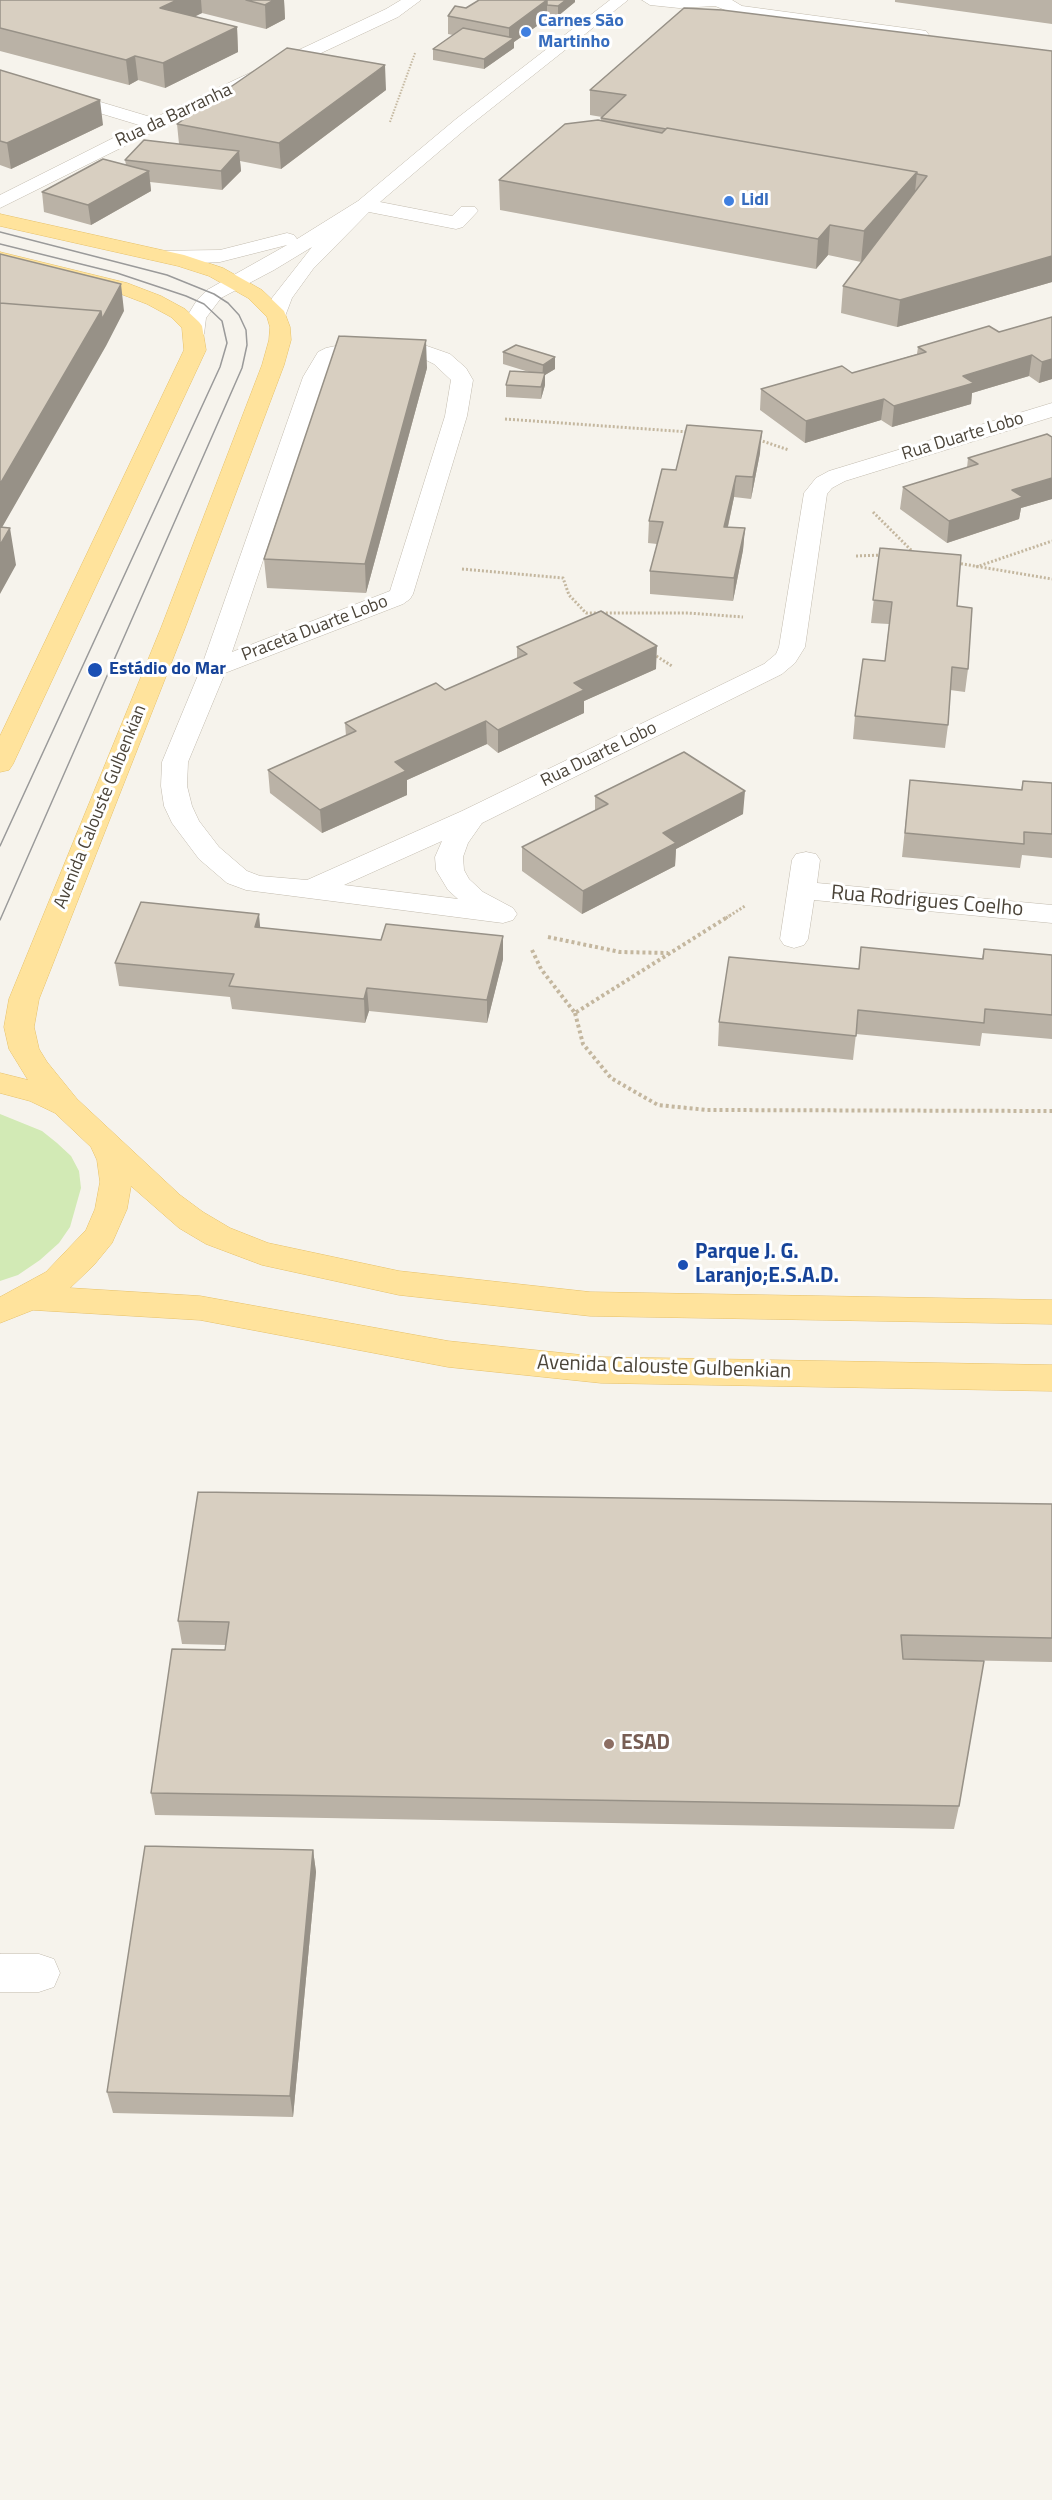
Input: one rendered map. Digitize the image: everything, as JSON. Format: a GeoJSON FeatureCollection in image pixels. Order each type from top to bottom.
{"type":"FeatureCollection","features":[{"type":"Feature","properties":{"kind":"main road"},"geometry":{"type":"LineString","coordinates":[[0,220],[203,267],[234,281],[255,294],[277,315]]}},
{"type":"Feature","properties":{"kind":"main road"},"geometry":{"type":"LineString","coordinates":[[0,258],[138,293],[185,318],[192,326],[195,350],[0,764]]}},
{"type":"Feature","properties":{"kind":"main road","name":"Avenida Calouste Gulbenkian"},"geometry":{"type":"LineString","coordinates":[[66,1106],[35,1068],[24,1049],[19,1026],[24,999],[173,628],[273,365],[280,340],[277,315]]}},
{"type":"Feature","properties":{"kind":"main road"},"geometry":{"type":"LineString","coordinates":[[0,1083],[41,1094],[66,1106],[176,1209],[218,1236],[262,1253],[399,1283],[590,1304],[1052,1312]]}},
{"type":"Feature","properties":{"kind":"main road"},"geometry":{"type":"LineString","coordinates":[[14,1304],[58,1280],[82,1257],[100,1235],[111,1209],[116,1182],[113,1160],[104,1141]]}},
{"type":"Feature","properties":{"kind":"main road","name":"Avenida Calouste Gulbenkian"},"geometry":{"type":"LineString","coordinates":[[14,1304],[200,1308],[448,1354],[600,1370],[1052,1378]]}},
{"type":"Feature","properties":{"kind":"street","name":"Rua da Barranha"},"geometry":{"type":"LineString","coordinates":[[0,202],[155,124],[392,13],[413,0]]}},
{"type":"Feature","properties":{"kind":"street"},"geometry":{"type":"LineString","coordinates":[[277,315],[282,298],[306,265],[372,199],[462,123],[620,0]]}},
{"type":"Feature","properties":{"kind":"street"},"geometry":{"type":"LineString","coordinates":[[650,0],[679,3],[721,1],[738,10],[936,37]]}},
{"type":"Feature","properties":{"kind":"street"},"geometry":{"type":"LineString","coordinates":[[0,77],[155,124]]}},
{"type":"Feature","properties":{"kind":"street"},"geometry":{"type":"LineString","coordinates":[[155,255],[206,258],[246,251],[317,229],[372,199]]}},
{"type":"Feature","properties":{"kind":"street"},"geometry":{"type":"LineString","coordinates":[[194,334],[196,318],[204,304],[214,294],[234,281],[267,266],[372,199]]}},
{"type":"Feature","properties":{"kind":"street","name":"Praceta Duarte Lobo"},"geometry":{"type":"LineString","coordinates":[[381,346],[415,350],[442,359],[462,380],[456,416],[401,594],[394,599],[214,668],[314,377],[326,357],[341,349],[381,346]]}},
{"type":"Feature","properties":{"kind":"street","name":"Rua Duarte Lobo"},"geometry":{"type":"LineString","coordinates":[[214,668],[175,762],[174,786],[178,806],[186,823],[209,853],[237,877],[256,884],[311,889],[472,817],[765,674],[786,658],[792,647],[816,493],[824,483],[837,476],[1052,410]]}},
{"type":"Feature","properties":{"kind":"street"},"geometry":{"type":"LineString","coordinates":[[472,817],[454,843],[449,857],[450,870],[458,884],[473,898],[512,921]]}},
{"type":"Feature","properties":{"kind":"street","name":"Rua Rodrigues Coelho"},"geometry":{"type":"LineString","coordinates":[[794,939],[806,860]]}},
{"type":"Feature","properties":{"kind":"street"},"geometry":{"type":"LineString","coordinates":[[311,889],[512,921]]}},
{"type":"Feature","properties":{"kind":"street","name":"Rua Rodrigues Coelho"},"geometry":{"type":"LineString","coordinates":[[802,890],[1052,914]]}},
{"type":"Feature","properties":{"kind":"path"},"geometry":{"type":"LineString","coordinates":[[372,199],[371,181],[376,157],[417,48]]}},
{"type":"Feature","properties":{"kind":"path"},"geometry":{"type":"LineString","coordinates":[[456,416],[694,432]]}},
{"type":"Feature","properties":{"kind":"path"},"geometry":{"type":"LineString","coordinates":[[754,439],[781,446],[837,476],[915,554],[925,556]]}},
{"type":"Feature","properties":{"kind":"path"},"geometry":{"type":"LineString","coordinates":[[975,567],[1052,541]]}},
{"type":"Feature","properties":{"kind":"path"},"geometry":{"type":"LineString","coordinates":[[955,563],[1052,579]]}},
{"type":"Feature","properties":{"kind":"path"},"geometry":{"type":"LineString","coordinates":[[410,564],[563,578],[568,595],[586,613],[596,619]]}},
{"type":"Feature","properties":{"kind":"path"},"geometry":{"type":"LineString","coordinates":[[586,613],[688,613],[797,620]]}},
{"type":"Feature","properties":{"kind":"path"},"geometry":{"type":"LineString","coordinates":[[644,649],[721,696]]}},
{"type":"Feature","properties":{"kind":"path"},"geometry":{"type":"LineString","coordinates":[[575,1013],[741,908],[770,896],[802,890]]}},
{"type":"Feature","properties":{"kind":"path"},"geometry":{"type":"LineString","coordinates":[[512,921],[556,939],[620,952],[669,953]]}},
{"type":"Feature","properties":{"kind":"path"},"geometry":{"type":"LineString","coordinates":[[512,921],[541,969],[575,1013],[583,1044],[611,1078],[658,1105],[707,1110],[1052,1111]]}},
{"type":"Feature","properties":{"kind":"green space"},"geometry":{"type":"Polygon","coordinates":[[[0,1114],[42,1131],[57,1143],[71,1156],[79,1171],[81,1188],[70,1227],[59,1243],[18,1275],[0,1281],[0,1114]]]}},
{"type":"Feature","properties":{"kind":"building"},"geometry":{"type":"Polygon","coordinates":[[[0,0],[177,0],[160,8],[237,27],[163,63],[135,56],[126,60],[0,28],[0,0]]]}},
{"type":"Feature","properties":{"kind":"building"},"geometry":{"type":"Polygon","coordinates":[[[246,0],[274,0],[265,5],[246,0]]]}},
{"type":"Feature","properties":{"kind":"building"},"geometry":{"type":"Polygon","coordinates":[[[479,0],[547,0],[509,28],[448,16],[455,6],[466,8],[479,0]]]}},
{"type":"Feature","properties":{"kind":"building"},"geometry":{"type":"Polygon","coordinates":[[[547,0],[566,0],[558,6],[547,5],[547,0]]]}},
{"type":"Feature","properties":{"kind":"building"},"geometry":{"type":"Polygon","coordinates":[[[684,8],[722,10],[1052,51],[1052,256],[900,300],[843,286],[927,176],[917,174],[917,172],[601,118],[626,95],[590,90],[684,8]]]}},
{"type":"Feature","properties":{"kind":"building"},"geometry":{"type":"Polygon","coordinates":[[[463,28],[514,38],[484,59],[433,49],[463,28]]]}},
{"type":"Feature","properties":{"kind":"building"},"geometry":{"type":"Polygon","coordinates":[[[287,48],[385,65],[279,143],[177,124],[287,48]]]}},
{"type":"Feature","properties":{"kind":"building"},"geometry":{"type":"Polygon","coordinates":[[[0,70],[100,100],[7,143],[0,141],[0,70]]]}},
{"type":"Feature","properties":{"kind":"building"},"geometry":{"type":"Polygon","coordinates":[[[598,120],[662,133],[667,128],[917,172],[864,231],[830,225],[818,239],[499,180],[565,124],[598,120]]]}},
{"type":"Feature","properties":{"kind":"building"},"geometry":{"type":"Polygon","coordinates":[[[144,140],[239,151],[221,171],[125,160],[144,140]]]}},
{"type":"Feature","properties":{"kind":"building"},"geometry":{"type":"Polygon","coordinates":[[[103,159],[149,171],[88,205],[42,192],[103,159]]]}},
{"type":"Feature","properties":{"kind":"building"},"geometry":{"type":"Polygon","coordinates":[[[0,254],[121,284],[102,319],[101,311],[0,303],[0,254]]]}},
{"type":"Feature","properties":{"kind":"building"},"geometry":{"type":"Polygon","coordinates":[[[0,303],[101,311],[0,484],[0,303]]]}},
{"type":"Feature","properties":{"kind":"building"},"geometry":{"type":"Polygon","coordinates":[[[1052,317],[1052,359],[1042,362],[1032,355],[963,376],[974,383],[894,406],[884,399],[806,421],[761,389],[842,366],[852,373],[926,352],[918,347],[989,326],[999,332],[1052,317]]]}},
{"type":"Feature","properties":{"kind":"building"},"geometry":{"type":"Polygon","coordinates":[[[339,336],[426,340],[365,564],[264,559],[339,336]]]}},
{"type":"Feature","properties":{"kind":"building"},"geometry":{"type":"Polygon","coordinates":[[[516,345],[555,357],[543,365],[503,352],[516,345]]]}},
{"type":"Feature","properties":{"kind":"building"},"geometry":{"type":"Polygon","coordinates":[[[510,371],[545,373],[541,387],[506,385],[510,371]]]}},
{"type":"Feature","properties":{"kind":"building"},"geometry":{"type":"Polygon","coordinates":[[[687,425],[762,431],[753,477],[736,476],[724,527],[745,528],[734,578],[650,571],[663,522],[649,521],[662,469],[676,470],[687,425]]]}},
{"type":"Feature","properties":{"kind":"building"},"geometry":{"type":"Polygon","coordinates":[[[1047,434],[1052,437],[1052,478],[1012,490],[1023,497],[949,521],[903,487],[978,464],[968,458],[1047,434]]]}},
{"type":"Feature","properties":{"kind":"building"},"geometry":{"type":"Polygon","coordinates":[[[0,527],[10,528],[0,545],[0,527]]]}},
{"type":"Feature","properties":{"kind":"building"},"geometry":{"type":"Polygon","coordinates":[[[880,548],[961,555],[957,606],[972,608],[968,669],[952,667],[948,725],[855,716],[863,659],[885,661],[892,602],[873,600],[880,548]]]}},
{"type":"Feature","properties":{"kind":"building"},"geometry":{"type":"Polygon","coordinates":[[[601,611],[657,646],[574,683],[584,690],[498,730],[486,721],[395,762],[406,771],[320,810],[268,770],[356,731],[345,723],[436,683],[445,690],[527,654],[517,647],[601,611]]]}},
{"type":"Feature","properties":{"kind":"building"},"geometry":{"type":"Polygon","coordinates":[[[684,752],[745,791],[663,833],[676,843],[583,891],[522,847],[608,804],[595,796],[684,752]]]}},
{"type":"Feature","properties":{"kind":"building"},"geometry":{"type":"Polygon","coordinates":[[[910,780],[1022,790],[1023,781],[1052,783],[1052,834],[1024,832],[1024,844],[905,833],[910,780]]]}},
{"type":"Feature","properties":{"kind":"building"},"geometry":{"type":"Polygon","coordinates":[[[141,902],[259,914],[255,927],[381,940],[386,924],[503,936],[487,1000],[367,988],[364,999],[229,986],[234,974],[115,963],[141,902]]]}},
{"type":"Feature","properties":{"kind":"building"},"geometry":{"type":"Polygon","coordinates":[[[861,947],[983,959],[984,949],[1052,955],[1052,1015],[985,1009],[984,1023],[858,1010],[856,1036],[719,1022],[729,957],[859,969],[861,947]]]}},
{"type":"Feature","properties":{"kind":"building","name":"ESAD"},"geometry":{"type":"Polygon","coordinates":[[[198,1492],[1052,1504],[1052,1638],[901,1635],[903,1659],[984,1661],[959,1806],[151,1793],[172,1649],[225,1650],[229,1622],[178,1621],[198,1492]]]}},
{"type":"Feature","properties":{"kind":"building"},"geometry":{"type":"Polygon","coordinates":[[[145,1846],[313,1850],[290,2096],[107,2092],[145,1846]]]}},
{"type":"Feature","properties":{"kind":"tram line"},"geometry":{"type":"LineString","coordinates":[[0,232],[167,275],[214,294],[228,303],[239,315],[246,330],[247,345],[242,368],[0,920]]}},
{"type":"Feature","properties":{"kind":"tram line"},"geometry":{"type":"LineString","coordinates":[[0,244],[117,273],[186,296],[204,304],[222,321],[227,343],[220,367],[0,846]]}},
{"type":"Feature","properties":{"kind":"place","name":"Carnes São Martinho"},"geometry":{"type":"Point","coordinates":[526,32]}},
{"type":"Feature","properties":{"kind":"place","name":"Lidl"},"geometry":{"type":"Point","coordinates":[729,201]}},
{"type":"Feature","properties":{"kind":"place","name":"Estádio do Mar"},"geometry":{"type":"Point","coordinates":[95,670]}},
{"type":"Feature","properties":{"kind":"place","name":"Parque J. G. Laranjo;E.S.A.D."},"geometry":{"type":"Point","coordinates":[683,1265]}},
{"type":"Feature","properties":{"kind":"place","name":"ESAD"},"geometry":{"type":"Point","coordinates":[609,1744]}}]}
